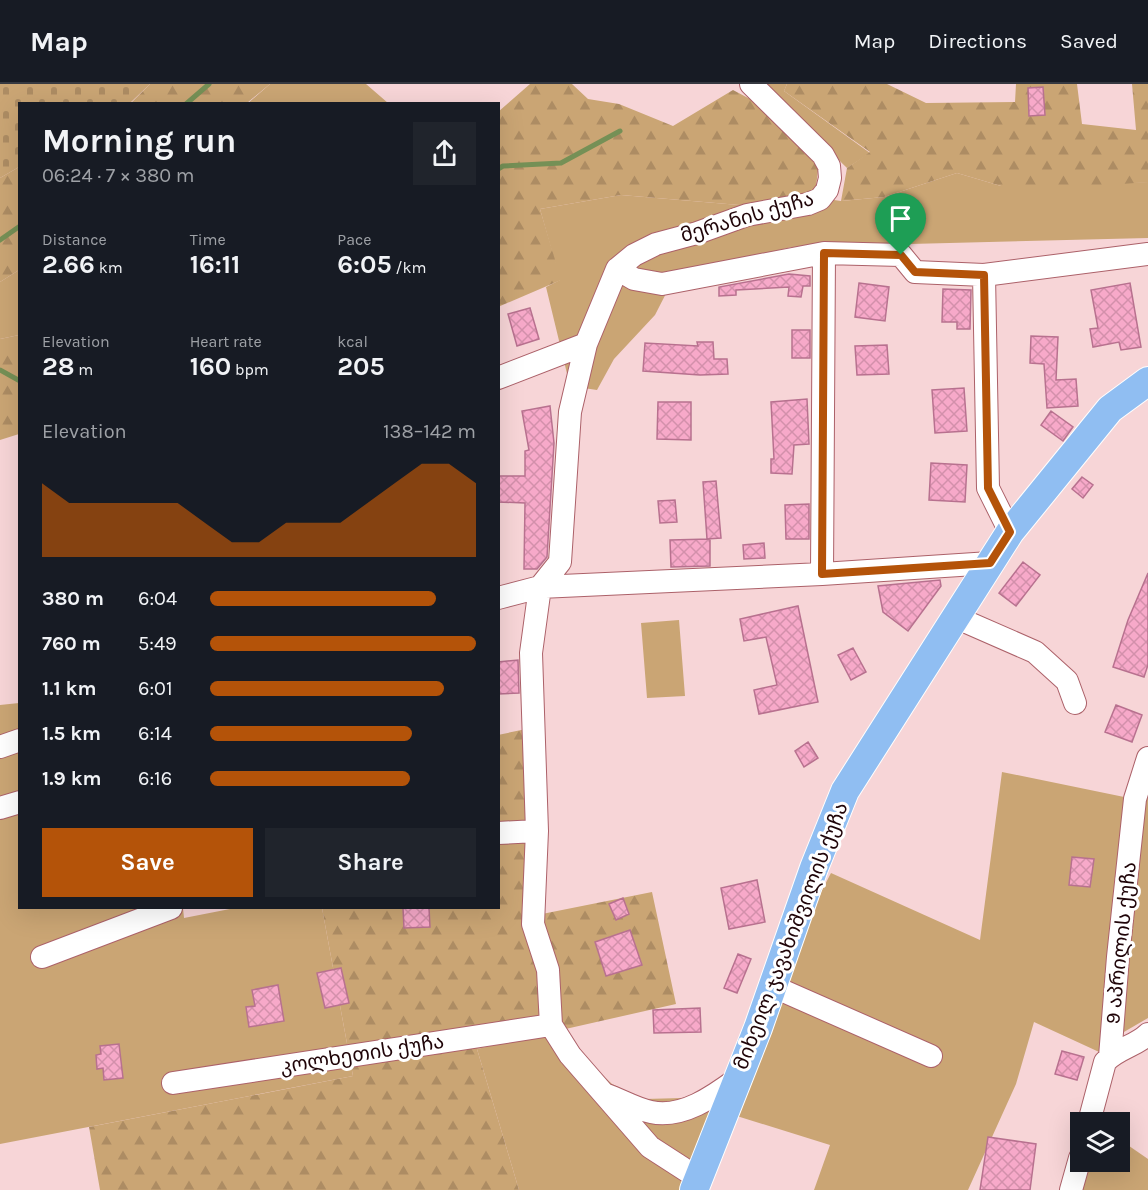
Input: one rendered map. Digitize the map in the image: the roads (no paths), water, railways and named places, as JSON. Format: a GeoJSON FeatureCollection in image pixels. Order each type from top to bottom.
{"type":"FeatureCollection","features":[{"type":"Feature","properties":{"kind":"main road","name":"მიხეილ ჯავახიშვილის ქუჩა"},"geometry":{"type":"LineString","coordinates":[[696,1184],[772,986],[813,868],[845,791],[1010,532],[1110,409],[1148,381]]}},
{"type":"Feature","properties":{"kind":"street","name":"მერანის ქუჩა"},"geometry":{"type":"LineString","coordinates":[[617,269],[634,255],[656,244],[697,233],[747,215],[808,204],[820,199],[827,190],[829,166],[823,155],[751,84]]}},
{"type":"Feature","properties":{"kind":"street"},"geometry":{"type":"LineString","coordinates":[[822,574],[824,253]]}},
{"type":"Feature","properties":{"kind":"street"},"geometry":{"type":"LineString","coordinates":[[696,1184],[650,1147],[570,1055],[551,1025],[548,969],[533,924],[537,831],[531,653],[540,587],[560,562],[570,412],[586,344],[617,269],[634,279],[662,284],[824,253],[901,255],[915,272],[984,275],[1148,254]]}},
{"type":"Feature","properties":{"kind":"street"},"geometry":{"type":"LineString","coordinates":[[984,275],[988,488],[1010,532]]}},
{"type":"Feature","properties":{"kind":"street"},"geometry":{"type":"LineString","coordinates":[[500,377],[586,344]]}},
{"type":"Feature","properties":{"kind":"street"},"geometry":{"type":"LineString","coordinates":[[500,597],[540,587],[822,574],[990,563]]}},
{"type":"Feature","properties":{"kind":"street"},"geometry":{"type":"LineString","coordinates":[[955,617],[1035,652],[1067,681],[1075,703]]}},
{"type":"Feature","properties":{"kind":"street"},"geometry":{"type":"LineString","coordinates":[[0,747],[18,741]]}},
{"type":"Feature","properties":{"kind":"street","name":"9 აპრილის ქუჩა"},"geometry":{"type":"LineString","coordinates":[[1092,1112],[1105,1062],[1110,1057],[1135,799],[1148,758]]}},
{"type":"Feature","properties":{"kind":"street"},"geometry":{"type":"LineString","coordinates":[[0,808],[18,803]]}},
{"type":"Feature","properties":{"kind":"street"},"geometry":{"type":"LineString","coordinates":[[500,832],[537,831]]}},
{"type":"Feature","properties":{"kind":"street"},"geometry":{"type":"LineString","coordinates":[[42,957],[168,909]]}},
{"type":"Feature","properties":{"kind":"street"},"geometry":{"type":"LineString","coordinates":[[772,986],[931,1056]]}},
{"type":"Feature","properties":{"kind":"street","name":"კოლხეთის ქუჩა"},"geometry":{"type":"LineString","coordinates":[[173,1083],[551,1025]]}},
{"type":"Feature","properties":{"kind":"street"},"geometry":{"type":"LineString","coordinates":[[1110,1057],[1139,1042],[1148,1034]]}},
{"type":"Feature","properties":{"kind":"street"},"geometry":{"type":"LineString","coordinates":[[603,1093],[652,1112],[676,1112],[711,1098],[737,1079]]}},
{"type":"Feature","properties":{"kind":"street"},"geometry":{"type":"LineString","coordinates":[[1071,1190],[1076,1172]]}},
{"type":"Feature","properties":{"kind":"waterway"},"geometry":{"type":"LineString","coordinates":[[188,102],[209,84]]}},
{"type":"Feature","properties":{"kind":"waterway"},"geometry":{"type":"LineString","coordinates":[[500,168],[561,163],[620,131]]}},
{"type":"Feature","properties":{"kind":"waterway"},"geometry":{"type":"LineString","coordinates":[[0,240],[18,227]]}},
{"type":"Feature","properties":{"kind":"waterway"},"geometry":{"type":"LineString","coordinates":[[0,370],[18,380]]}}]}
